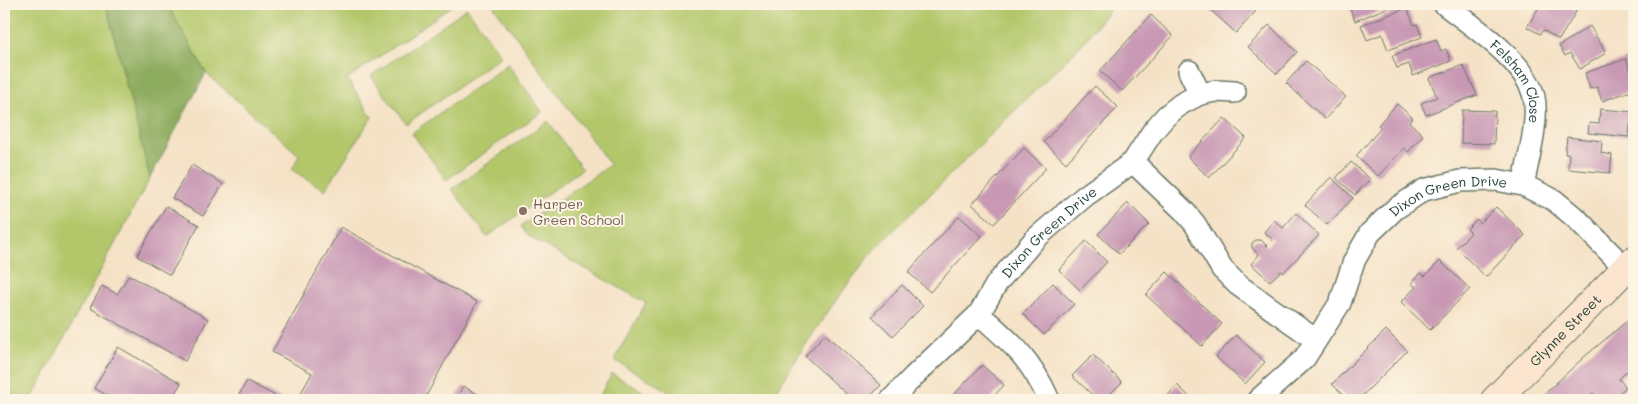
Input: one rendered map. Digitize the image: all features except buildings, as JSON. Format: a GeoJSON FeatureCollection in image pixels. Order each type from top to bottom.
{"type":"FeatureCollection","features":[{"type":"Feature","properties":{"kind":"main road","name":"Glynne Street"},"geometry":{"type":"LineString","coordinates":[[1495,400],[1630,265]]}},
{"type":"Feature","properties":{"kind":"street","name":"Felsham Close"},"geometry":{"type":"LineString","coordinates":[[1444,4],[1512,59],[1526,77],[1534,97],[1535,118],[1523,185]]}},
{"type":"Feature","properties":{"kind":"street"},"geometry":{"type":"LineString","coordinates":[[1190,71],[1200,94]]}},
{"type":"Feature","properties":{"kind":"street","name":"Dixon Green Drive"},"geometry":{"type":"LineString","coordinates":[[891,400],[979,314],[997,283],[1035,239],[1085,196],[1133,162],[1166,116],[1181,104],[1200,94],[1216,91],[1235,92]]}},
{"type":"Feature","properties":{"kind":"street"},"geometry":{"type":"LineString","coordinates":[[1133,162],[1184,211],[1195,224],[1222,269],[1238,285],[1316,340]]}},
{"type":"Feature","properties":{"kind":"street","name":"Dixon Green Drive"},"geometry":{"type":"LineString","coordinates":[[1258,400],[1297,366],[1316,340],[1340,304],[1354,261],[1370,233],[1395,208],[1424,190],[1460,181],[1496,180],[1523,185],[1554,200],[1630,265]]}},
{"type":"Feature","properties":{"kind":"street"},"geometry":{"type":"LineString","coordinates":[[979,314],[1020,351],[1029,362],[1049,400]]}},
{"type":"Feature","properties":{"kind":"green space"},"geometry":{"type":"Polygon","coordinates":[[[4,4],[106,4],[150,178],[31,400],[4,400],[4,4]]]}},
{"type":"Feature","properties":{"kind":"green space"},"geometry":{"type":"Polygon","coordinates":[[[106,4],[167,4],[206,73],[150,178],[106,4]]]}},
{"type":"Feature","properties":{"kind":"green space"},"geometry":{"type":"Polygon","coordinates":[[[167,4],[455,4],[347,79],[372,117],[325,190],[292,170],[299,155],[206,73],[167,4]]]}},
{"type":"Feature","properties":{"kind":"green space"},"geometry":{"type":"Polygon","coordinates":[[[492,4],[1114,4],[1080,46],[879,245],[822,320],[771,400],[685,400],[614,360],[646,303],[528,236],[521,226],[610,165],[492,4]]]}},
{"type":"Feature","properties":{"kind":"green space"},"geometry":{"type":"Polygon","coordinates":[[[467,8],[501,56],[406,124],[371,76],[467,8]]]}},
{"type":"Feature","properties":{"kind":"green space"},"geometry":{"type":"Polygon","coordinates":[[[508,64],[542,112],[446,180],[412,133],[508,64]]]}},
{"type":"Feature","properties":{"kind":"green space"},"geometry":{"type":"Polygon","coordinates":[[[548,121],[582,169],[487,237],[452,189],[548,121]]]}},
{"type":"Feature","properties":{"kind":"green space"},"geometry":{"type":"Polygon","coordinates":[[[612,374],[658,400],[597,400],[612,374]]]}},
{"type":"Feature","properties":{"kind":"place","name":"Harper Green School"},"geometry":{"type":"Point","coordinates":[523,211]}}]}
